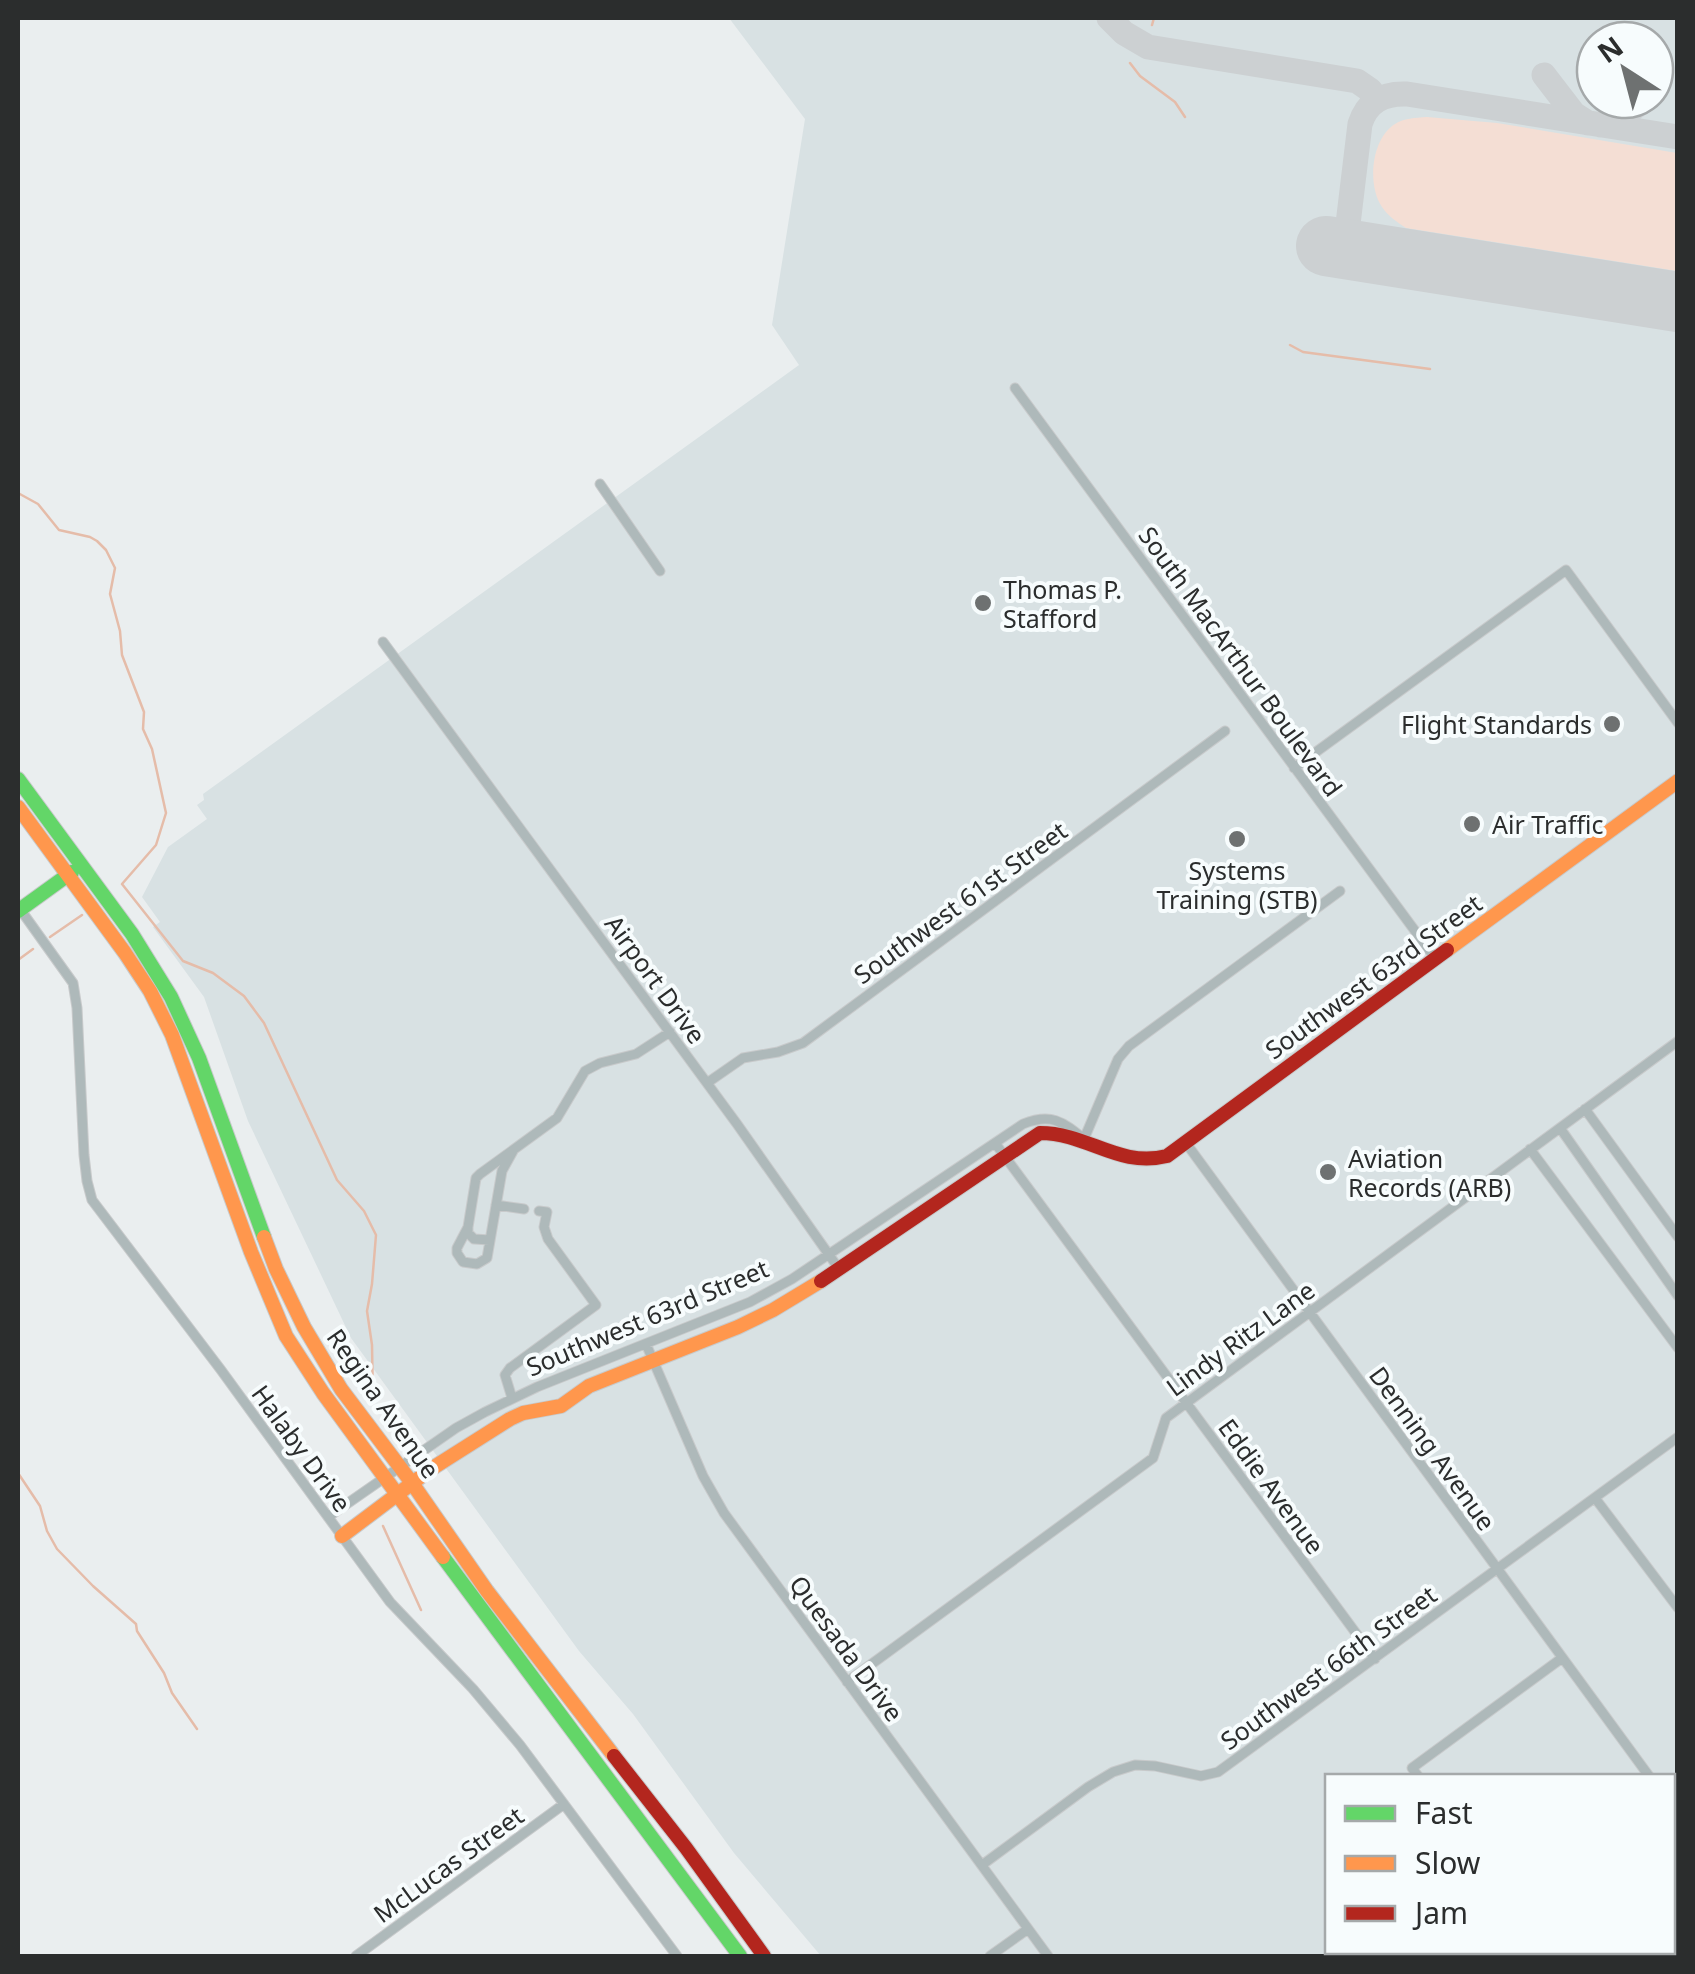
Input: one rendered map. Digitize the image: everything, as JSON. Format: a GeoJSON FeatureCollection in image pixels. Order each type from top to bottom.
{"type":"FeatureCollection","features":[{"type":"Feature","properties":{"kind":"main road","name":"Regina Avenue"},"geometry":{"type":"LineString","coordinates":[[18,779],[150,992],[172,1035],[286,1336],[397,1496],[740,1956]]}},
{"type":"Feature","properties":{"kind":"main road","name":"Southwest 63rd Street"},"geometry":{"type":"LineString","coordinates":[[342,1536],[489,1430],[523,1413],[561,1406],[589,1386],[773,1310],[1040,1133],[1054,1131],[1084,1139],[1142,1162],[1168,1156],[1678,781]]}},
{"type":"Feature","properties":{"kind":"main road","name":"Regina Avenue"},"geometry":{"type":"LineString","coordinates":[[18,807],[140,947],[185,1024],[276,1269],[304,1328],[341,1389],[764,1956]]}},
{"type":"Feature","properties":{"kind":"main road"},"geometry":{"type":"LineString","coordinates":[[19,911],[74,871]]}},
{"type":"Feature","properties":{"kind":"street","name":"South MacArthur Boulevard"},"geometry":{"type":"LineString","coordinates":[[1015,388],[1435,958]]}},
{"type":"Feature","properties":{"kind":"street"},"geometry":{"type":"LineString","coordinates":[[600,484],[660,571]]}},
{"type":"Feature","properties":{"kind":"street"},"geometry":{"type":"LineString","coordinates":[[1294,768],[1566,570],[1678,722]]}},
{"type":"Feature","properties":{"kind":"street","name":"Airport Drive"},"geometry":{"type":"LineString","coordinates":[[383,642],[839,1269]]}},
{"type":"Feature","properties":{"kind":"street","name":"Southwest 61st Street"},"geometry":{"type":"LineString","coordinates":[[707,1083],[742,1058],[803,1043],[1226,731]]}},
{"type":"Feature","properties":{"kind":"street"},"geometry":{"type":"LineString","coordinates":[[1084,1139],[1118,1059],[1129,1046],[1340,891]]}},
{"type":"Feature","properties":{"kind":"street","name":"Halaby Drive"},"geometry":{"type":"LineString","coordinates":[[19,911],[72,983],[77,1008],[84,1155],[92,1200],[222,1370],[390,1602],[520,1745],[676,1956]]}},
{"type":"Feature","properties":{"kind":"street"},"geometry":{"type":"LineString","coordinates":[[490,1240],[474,1239],[468,1232],[476,1178],[558,1118],[585,1072],[600,1063],[636,1054],[670,1032]]}},
{"type":"Feature","properties":{"kind":"street","name":"Lindy Ritz Lane"},"geometry":{"type":"LineString","coordinates":[[847,1682],[1153,1458],[1166,1418],[1678,1042]]}},
{"type":"Feature","properties":{"kind":"street"},"geometry":{"type":"LineString","coordinates":[[1585,1110],[1678,1237]]}},
{"type":"Feature","properties":{"kind":"street","name":"Southwest 63rd Street"},"geometry":{"type":"LineString","coordinates":[[328,1517],[456,1428],[512,1398],[750,1302],[792,1280],[1023,1124],[1053,1119],[1084,1139]]}},
{"type":"Feature","properties":{"kind":"street"},"geometry":{"type":"LineString","coordinates":[[1560,1128],[1678,1296]]}},
{"type":"Feature","properties":{"kind":"street","name":"Denning Avenue"},"geometry":{"type":"LineString","coordinates":[[1186,1142],[1648,1774]]}},
{"type":"Feature","properties":{"kind":"street","name":"Eddie Avenue"},"geometry":{"type":"LineString","coordinates":[[994,1143],[1374,1660]]}},
{"type":"Feature","properties":{"kind":"street"},"geometry":{"type":"LineString","coordinates":[[1530,1149],[1678,1348]]}},
{"type":"Feature","properties":{"kind":"street"},"geometry":{"type":"LineString","coordinates":[[468,1227],[457,1253],[463,1262],[482,1262],[487,1258],[502,1171],[514,1150]]}},
{"type":"Feature","properties":{"kind":"street"},"geometry":{"type":"LineString","coordinates":[[496,1205],[524,1209]]}},
{"type":"Feature","properties":{"kind":"street"},"geometry":{"type":"LineString","coordinates":[[512,1398],[506,1375],[510,1368],[596,1305],[548,1240],[543,1211]]}},
{"type":"Feature","properties":{"kind":"street","name":"Quesada Drive"},"geometry":{"type":"LineString","coordinates":[[646,1344],[702,1476],[724,1513],[1048,1956]]}},
{"type":"Feature","properties":{"kind":"street"},"geometry":{"type":"LineString","coordinates":[[489,1430],[522,1426]]}},
{"type":"Feature","properties":{"kind":"street","name":"Southwest 66th Street"},"geometry":{"type":"LineString","coordinates":[[982,1865],[1113,1772],[1135,1765],[1201,1776],[1218,1772],[1678,1436]]}},
{"type":"Feature","properties":{"kind":"street"},"geometry":{"type":"LineString","coordinates":[[1595,1498],[1678,1608]]}},
{"type":"Feature","properties":{"kind":"street"},"geometry":{"type":"LineString","coordinates":[[1415,1772],[1562,1658]]}},
{"type":"Feature","properties":{"kind":"street","name":"McLucas Street"},"geometry":{"type":"LineString","coordinates":[[356,1956],[564,1804]]}},
{"type":"Feature","properties":{"kind":"street"},"geometry":{"type":"LineString","coordinates":[[990,1956],[1028,1929]]}},
{"type":"Feature","properties":{"kind":"shaded area"},"geometry":{"type":"Polygon","coordinates":[[[729,18],[1677,18],[1677,1956],[821,1956],[734,1853],[633,1714],[579,1651],[351,1338],[248,1121],[204,997],[153,927],[160,922],[142,897],[168,847],[207,819],[197,805],[204,800],[203,794],[799,365],[772,325],[805,119],[729,18]]]}},
{"type":"Feature","properties":{"kind":"shaded area"},"geometry":{"type":"Polygon","coordinates":[[[1427,117],[1497,123],[1677,153],[1677,271],[1406,228],[1387,213],[1377,198],[1373,175],[1376,151],[1395,124],[1427,117]]]}},
{"type":"Feature","properties":{"kind":"waterway"},"geometry":{"type":"LineString","coordinates":[[1152,25],[1154,18]]}},
{"type":"Feature","properties":{"kind":"waterway"},"geometry":{"type":"LineString","coordinates":[[1130,63],[1140,76],[1175,102],[1185,117]]}},
{"type":"Feature","properties":{"kind":"waterway"},"geometry":{"type":"LineString","coordinates":[[1290,345],[1303,352],[1430,369]]}},
{"type":"Feature","properties":{"kind":"waterway"},"geometry":{"type":"LineString","coordinates":[[18,493],[38,504],[59,530],[97,541],[115,568],[110,594],[122,655],[144,712],[143,729],[152,749],[166,813],[156,845],[122,884],[183,961],[213,973],[244,996],[264,1023],[337,1180],[364,1211],[376,1235],[367,1311],[373,1403]]}},
{"type":"Feature","properties":{"kind":"waterway"},"geometry":{"type":"LineString","coordinates":[[50,937],[82,915]]}},
{"type":"Feature","properties":{"kind":"waterway"},"geometry":{"type":"LineString","coordinates":[[18,960],[33,949]]}},
{"type":"Feature","properties":{"kind":"waterway"},"geometry":{"type":"LineString","coordinates":[[18,1473],[40,1506],[57,1549],[136,1624],[172,1693],[197,1729]]}},
{"type":"Feature","properties":{"kind":"waterway"},"geometry":{"type":"LineString","coordinates":[[383,1526],[421,1610]]}},
{"type":"Feature","properties":{"kind":"taxiway"},"geometry":{"type":"LineString","coordinates":[[1109,18],[1124,33],[1148,47],[1357,81],[1377,99]]}},
{"type":"Feature","properties":{"kind":"taxiway"},"geometry":{"type":"LineString","coordinates":[[1544,75],[1574,114],[1588,123]]}},
{"type":"Feature","properties":{"kind":"taxiway"},"geometry":{"type":"LineString","coordinates":[[1345,249],[1360,124],[1367,110],[1383,97],[1407,94],[1678,137]]}},
{"type":"Feature","properties":{"kind":"taxiway"},"geometry":{"type":"LineString","coordinates":[[1601,125],[1616,120]]}},
{"type":"Feature","properties":{"kind":"runway"},"geometry":{"type":"LineString","coordinates":[[1326,246],[1678,302]]}},
{"type":"Feature","properties":{"kind":"traffic: fast"},"geometry":{"type":"LineString","coordinates":[[18,779],[132,934],[171,997],[199,1058],[264,1237]]}},
{"type":"Feature","properties":{"kind":"traffic: fast"},"geometry":{"type":"LineString","coordinates":[[18,911],[72,872]]}},
{"type":"Feature","properties":{"kind":"traffic: fast"},"geometry":{"type":"LineString","coordinates":[[443,1557],[740,1956]]}},
{"type":"Feature","properties":{"kind":"traffic: slow"},"geometry":{"type":"LineString","coordinates":[[1447,950],[1678,781]]}},
{"type":"Feature","properties":{"kind":"traffic: slow"},"geometry":{"type":"LineString","coordinates":[[18,807],[150,991],[172,1035],[286,1336],[443,1557]]}},
{"type":"Feature","properties":{"kind":"traffic: slow"},"geometry":{"type":"LineString","coordinates":[[264,1237],[304,1327],[341,1389],[487,1591],[614,1756]]}},
{"type":"Feature","properties":{"kind":"traffic: slow"},"geometry":{"type":"LineString","coordinates":[[342,1536],[431,1469],[510,1419],[561,1406],[589,1386],[738,1327],[821,1281]]}},
{"type":"Feature","properties":{"kind":"traffic: jam"},"geometry":{"type":"LineString","coordinates":[[821,1281],[1040,1133],[1073,1138],[1133,1157],[1167,1156],[1447,950]]}},
{"type":"Feature","properties":{"kind":"traffic: jam"},"geometry":{"type":"LineString","coordinates":[[614,1756],[764,1956]]}},
{"type":"Feature","properties":{"kind":"place","name":"Thomas P. Stafford"},"geometry":{"type":"Point","coordinates":[983,603]}},
{"type":"Feature","properties":{"kind":"place","name":"Flight Standards"},"geometry":{"type":"Point","coordinates":[1612,724]}},
{"type":"Feature","properties":{"kind":"place","name":"Air Traffic"},"geometry":{"type":"Point","coordinates":[1472,824]}},
{"type":"Feature","properties":{"kind":"place","name":"Systems Training (STB)"},"geometry":{"type":"Point","coordinates":[1237,839]}},
{"type":"Feature","properties":{"kind":"place","name":"Aviation Records (ARB)"},"geometry":{"type":"Point","coordinates":[1328,1172]}}]}
